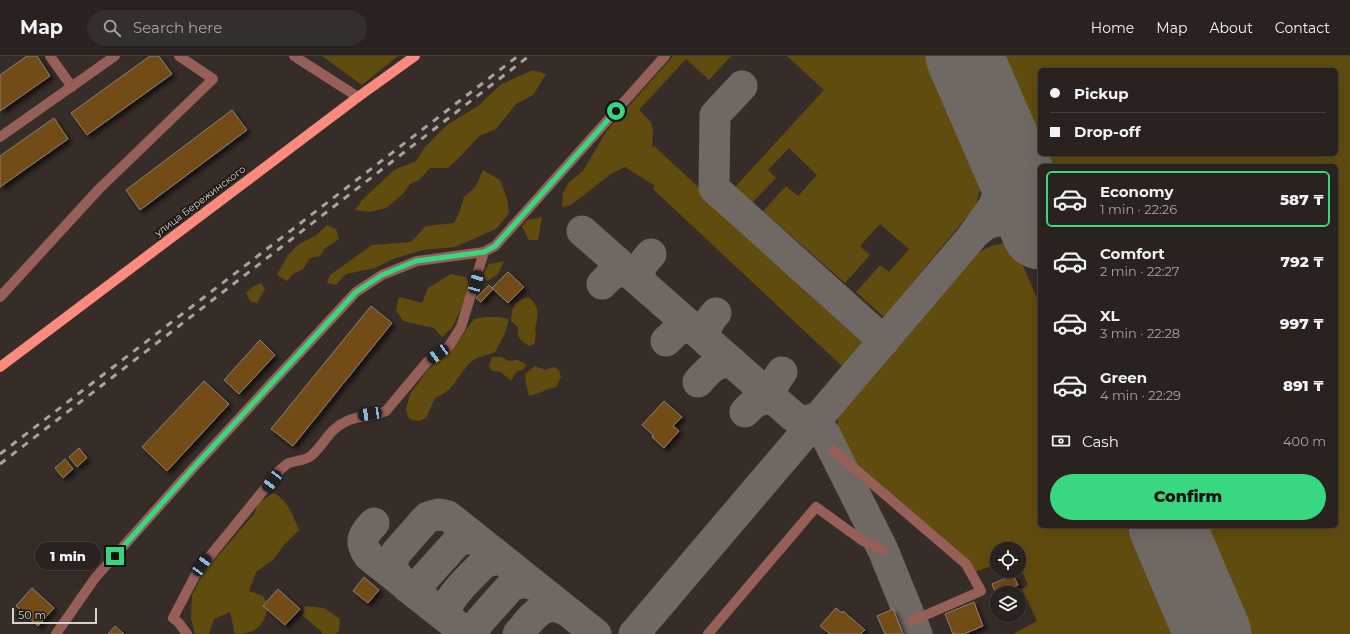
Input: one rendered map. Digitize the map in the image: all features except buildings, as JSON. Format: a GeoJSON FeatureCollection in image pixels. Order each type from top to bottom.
{"type":"FeatureCollection","features":[{"type":"Feature","properties":{"kind":"main road","name":"улица Бережинского"},"geometry":{"type":"LineString","coordinates":[[0,367],[358,97],[415,56]]}},
{"type":"Feature","properties":{"kind":"street"},"geometry":{"type":"LineString","coordinates":[[50,56],[72,86]]}},
{"type":"Feature","properties":{"kind":"street"},"geometry":{"type":"LineString","coordinates":[[0,137],[115,56]]}},
{"type":"Feature","properties":{"kind":"street"},"geometry":{"type":"LineString","coordinates":[[0,297],[98,190],[213,79],[179,56]]}},
{"type":"Feature","properties":{"kind":"street"},"geometry":{"type":"LineString","coordinates":[[294,56],[358,97]]}},
{"type":"Feature","properties":{"kind":"street"},"geometry":{"type":"LineString","coordinates":[[56,634],[95,578],[195,466],[356,292],[382,275],[416,261],[484,252],[495,246],[665,56]]}},
{"type":"Feature","properties":{"kind":"street"},"geometry":{"type":"LineString","coordinates":[[187,634],[179,623],[173,618],[197,572],[207,559],[280,470],[288,463],[304,460],[312,455],[334,428],[359,416],[386,411],[427,362],[449,346],[463,322],[484,252]]}},
{"type":"Feature","properties":{"kind":"street"},"geometry":{"type":"LineString","coordinates":[[833,450],[966,564],[981,591],[912,621]]}},
{"type":"Feature","properties":{"kind":"street"},"geometry":{"type":"LineString","coordinates":[[708,634],[816,507],[863,541],[883,550]]}},
{"type":"Feature","properties":{"kind":"shaded area"},"geometry":{"type":"Polygon","coordinates":[[[322,56],[398,56],[362,85],[322,56]]]}},
{"type":"Feature","properties":{"kind":"shaded area"},"geometry":{"type":"Polygon","coordinates":[[[673,56],[731,56],[709,80],[686,59],[639,110],[651,122],[653,131],[652,148],[654,146],[867,343],[845,369],[653,189],[654,185],[625,167],[611,174],[571,205],[562,207],[563,193],[569,182],[583,171],[606,132],[673,56]]]}},
{"type":"Feature","properties":{"kind":"shaded area"},"geometry":{"type":"Polygon","coordinates":[[[787,56],[933,56],[982,172],[981,185],[975,207],[884,317],[856,292],[880,265],[889,272],[909,249],[880,224],[860,246],[870,255],[845,283],[763,211],[786,186],[798,196],[817,175],[789,148],[768,170],[776,178],[753,202],[735,187],[824,90],[787,56]]]}},
{"type":"Feature","properties":{"kind":"shaded area"},"geometry":{"type":"Polygon","coordinates":[[[995,56],[1350,56],[1350,634],[1243,634],[1198,528],[1338,528],[1338,164],[1041,164],[995,56]]]}},
{"type":"Feature","properties":{"kind":"shaded area"},"geometry":{"type":"Polygon","coordinates":[[[533,70],[546,74],[533,95],[516,104],[496,129],[479,136],[448,168],[430,168],[419,180],[410,184],[403,194],[386,208],[370,212],[355,210],[362,200],[394,170],[416,161],[425,147],[447,125],[478,106],[500,85],[533,70]]]}},
{"type":"Feature","properties":{"kind":"shaded area"},"geometry":{"type":"Polygon","coordinates":[[[483,170],[500,180],[507,198],[509,213],[496,229],[455,247],[423,250],[393,259],[375,268],[346,274],[336,285],[327,283],[330,275],[372,245],[411,242],[426,226],[454,223],[464,197],[476,186],[483,170]]]}},
{"type":"Feature","properties":{"kind":"shaded area"},"geometry":{"type":"Polygon","coordinates":[[[542,217],[538,240],[529,240],[522,227],[527,220],[542,217]]]}},
{"type":"Feature","properties":{"kind":"shaded area"},"geometry":{"type":"Polygon","coordinates":[[[327,225],[336,229],[339,239],[324,249],[320,256],[310,258],[303,269],[293,274],[287,281],[277,275],[288,255],[299,244],[315,236],[327,225]]]}},
{"type":"Feature","properties":{"kind":"shaded area"},"geometry":{"type":"Polygon","coordinates":[[[1004,243],[1015,249],[1038,300],[1038,528],[1136,528],[1181,634],[1013,634],[1037,621],[1026,598],[1026,586],[1028,585],[1025,578],[1026,542],[990,542],[990,567],[975,572],[848,461],[839,441],[837,431],[838,418],[979,252],[994,245],[1004,243]]]}},
{"type":"Feature","properties":{"kind":"shaded area"},"geometry":{"type":"Polygon","coordinates":[[[504,261],[498,274],[487,281],[483,274],[489,264],[504,261]]]}},
{"type":"Feature","properties":{"kind":"shaded area"},"geometry":{"type":"Polygon","coordinates":[[[451,274],[466,277],[470,290],[452,328],[442,337],[434,328],[403,321],[396,310],[399,297],[422,303],[428,288],[451,274]]]}},
{"type":"Feature","properties":{"kind":"shaded area"},"geometry":{"type":"Polygon","coordinates":[[[261,283],[265,289],[257,303],[251,302],[246,293],[252,287],[261,283]]]}},
{"type":"Feature","properties":{"kind":"shaded area"},"geometry":{"type":"Polygon","coordinates":[[[528,297],[535,304],[538,313],[535,328],[535,342],[529,346],[520,338],[518,327],[511,321],[512,311],[515,305],[528,297]]]}},
{"type":"Feature","properties":{"kind":"shaded area"},"geometry":{"type":"Polygon","coordinates":[[[485,317],[509,319],[505,333],[495,352],[472,361],[447,391],[435,398],[426,418],[419,421],[409,419],[406,410],[410,394],[427,371],[461,337],[474,319],[485,317]]]}},
{"type":"Feature","properties":{"kind":"shaded area"},"geometry":{"type":"Polygon","coordinates":[[[492,357],[502,357],[508,361],[517,360],[526,364],[524,369],[516,372],[511,381],[501,372],[492,371],[489,365],[492,357]]]}},
{"type":"Feature","properties":{"kind":"shaded area"},"geometry":{"type":"Polygon","coordinates":[[[535,366],[545,370],[554,367],[559,370],[561,377],[556,387],[529,396],[525,374],[535,366]]]}},
{"type":"Feature","properties":{"kind":"shaded area"},"geometry":{"type":"Polygon","coordinates":[[[274,493],[286,504],[299,530],[283,546],[274,559],[256,572],[249,591],[263,596],[269,607],[264,619],[258,628],[243,634],[235,634],[230,612],[214,619],[209,634],[195,634],[191,618],[192,595],[204,572],[254,514],[259,502],[274,493]]]}},
{"type":"Feature","properties":{"kind":"shaded area"},"geometry":{"type":"Polygon","coordinates":[[[305,606],[324,608],[340,619],[339,631],[336,634],[322,634],[322,632],[303,616],[305,606]]]}},
{"type":"Feature","properties":{"kind":"taxiway"},"geometry":{"type":"LineString","coordinates":[[742,86],[715,115],[714,188],[884,341]]}},
{"type":"Feature","properties":{"kind":"taxiway"},"geometry":{"type":"LineString","coordinates":[[634,634],[971,238],[993,207],[1000,189],[1008,157]]}},
{"type":"Feature","properties":{"kind":"taxiway"},"geometry":{"type":"LineString","coordinates":[[973,235],[985,225],[992,222],[1007,221],[1022,226],[1038,236]]}},
{"type":"Feature","properties":{"kind":"taxiway"},"geometry":{"type":"LineString","coordinates":[[582,231],[793,416],[799,420],[808,420],[819,417]]}},
{"type":"Feature","properties":{"kind":"taxiway"},"geometry":{"type":"LineString","coordinates":[[645,286],[640,277],[640,269],[651,254]]}},
{"type":"Feature","properties":{"kind":"taxiway"},"geometry":{"type":"LineString","coordinates":[[602,284],[616,272],[620,271],[634,276]]}},
{"type":"Feature","properties":{"kind":"taxiway"},"geometry":{"type":"LineString","coordinates":[[708,342],[706,334],[707,326],[716,313]]}},
{"type":"Feature","properties":{"kind":"taxiway"},"geometry":{"type":"LineString","coordinates":[[666,341],[679,330],[691,329],[696,331]]}},
{"type":"Feature","properties":{"kind":"taxiway"},"geometry":{"type":"LineString","coordinates":[[698,382],[713,367],[722,363],[733,363]]}},
{"type":"Feature","properties":{"kind":"taxiway"},"geometry":{"type":"LineString","coordinates":[[775,400],[773,396],[773,389],[775,382],[782,372]]}},
{"type":"Feature","properties":{"kind":"taxiway"},"geometry":{"type":"LineString","coordinates":[[745,412],[758,401],[766,399],[775,400]]}},
{"type":"Feature","properties":{"kind":"taxiway"},"geometry":{"type":"LineString","coordinates":[[815,422],[825,434],[883,550],[917,634]]}},
{"type":"Feature","properties":{"kind":"taxiway"},"geometry":{"type":"LineString","coordinates":[[467,634],[406,586],[392,569],[392,564],[396,553],[428,517],[439,514],[448,516],[596,634]]}},
{"type":"Feature","properties":{"kind":"taxiway"},"geometry":{"type":"LineString","coordinates":[[374,523],[363,538],[366,551],[369,556],[404,584]]}},
{"type":"Feature","properties":{"kind":"taxiway"},"geometry":{"type":"LineString","coordinates":[[425,600],[420,591],[420,583],[456,543],[469,539],[482,543]]}},
{"type":"Feature","properties":{"kind":"taxiway"},"geometry":{"type":"LineString","coordinates":[[455,624],[449,617],[447,608],[452,598],[468,579],[483,564],[489,561],[501,560],[507,563]]}},
{"type":"Feature","properties":{"kind":"taxiway"},"geometry":{"type":"LineString","coordinates":[[475,634],[476,626],[511,586],[523,582],[534,585]]}},
{"type":"Feature","properties":{"kind":"taxiway"},"geometry":{"type":"LineString","coordinates":[[518,634],[539,611],[545,608],[559,608],[567,611]]}},
{"type":"Feature","properties":{"kind":"runway"},"geometry":{"type":"LineString","coordinates":[[964,56],[1038,226]]}},
{"type":"Feature","properties":{"kind":"runway"},"geometry":{"type":"LineString","coordinates":[[1168,528],[1213,634]]}},
{"type":"Feature","properties":{"kind":"railway"},"geometry":{"type":"LineString","coordinates":[[0,454],[518,56]]}},
{"type":"Feature","properties":{"kind":"railway"},"geometry":{"type":"LineString","coordinates":[[0,464],[529,56]]}},
{"type":"Feature","properties":{"kind":"route"},"geometry":{"type":"LineString","coordinates":[[115,556],[195,466],[356,292],[382,275],[416,261],[484,252],[495,246],[616,111]]}}]}
